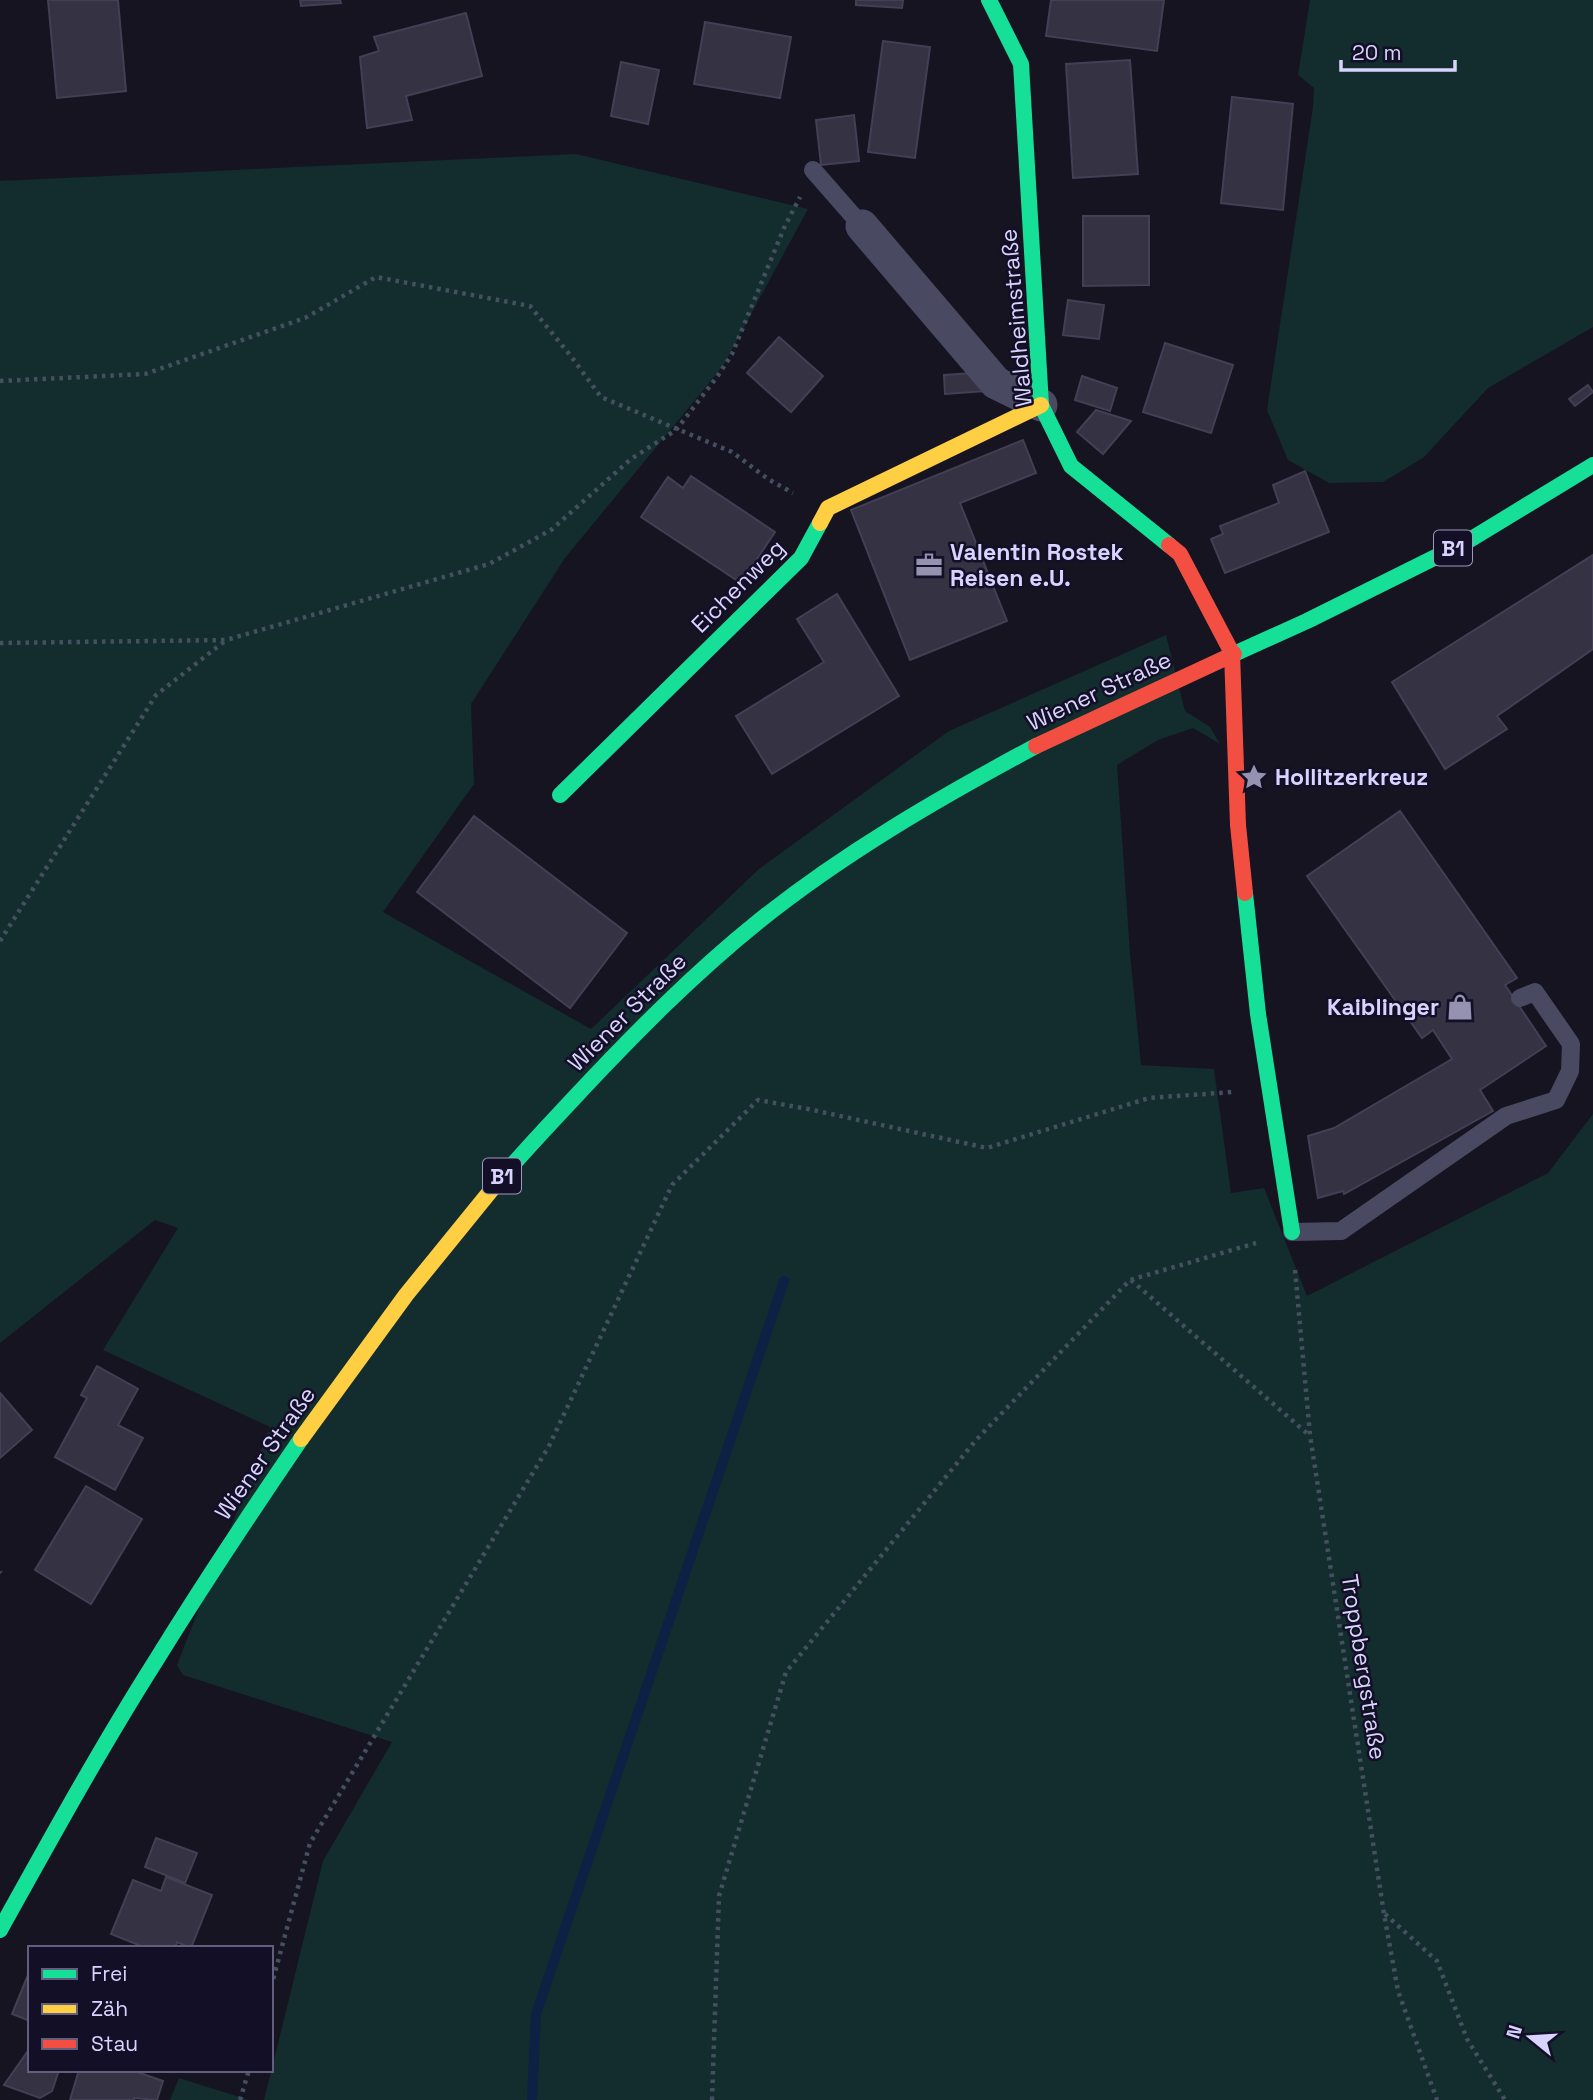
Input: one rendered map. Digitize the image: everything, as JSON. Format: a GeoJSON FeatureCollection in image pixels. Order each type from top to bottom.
{"type":"FeatureCollection","features":[{"type":"Feature","properties":{"kind":"main road","name":"Waldheimstraße"},"geometry":{"type":"LineString","coordinates":[[989,0],[1021,64],[1041,405],[1071,466],[1180,554],[1232,653]]}},
{"type":"Feature","properties":{"kind":"main road","name":"Eichenweg"},"geometry":{"type":"LineString","coordinates":[[560,795],[801,558],[828,508],[1041,405]]}},
{"type":"Feature","properties":{"kind":"main road","name":"Wiener Straße"},"geometry":{"type":"LineString","coordinates":[[0,1930],[78,1790],[154,1663],[307,1429],[406,1295],[526,1148],[612,1057],[711,961],[760,920],[879,836],[944,795],[1003,762],[1232,653],[1307,621],[1468,541],[1593,464]]}},
{"type":"Feature","properties":{"kind":"main road"},"geometry":{"type":"LineString","coordinates":[[1232,653],[1238,825],[1258,1014],[1292,1232]]}},
{"type":"Feature","properties":{"kind":"street"},"geometry":{"type":"LineString","coordinates":[[862,226],[996,383],[1041,405]]}},
{"type":"Feature","properties":{"kind":"lane"},"geometry":{"type":"LineString","coordinates":[[813,170],[862,226]]}},
{"type":"Feature","properties":{"kind":"lane"},"geometry":{"type":"LineString","coordinates":[[1292,1232],[1341,1231],[1506,1116],[1556,1100],[1570,1072],[1571,1044],[1535,992],[1520,998]]}},
{"type":"Feature","properties":{"kind":"path"},"geometry":{"type":"LineString","coordinates":[[0,643],[226,640],[489,564],[551,530],[631,459],[676,430],[717,377],[732,354],[785,228],[813,170]]}},
{"type":"Feature","properties":{"kind":"path"},"geometry":{"type":"LineString","coordinates":[[0,381],[145,374],[305,318],[376,277],[530,306],[601,397],[732,452],[768,479]]}},
{"type":"Feature","properties":{"kind":"path"},"geometry":{"type":"LineString","coordinates":[[0,941],[156,695],[226,640]]}},
{"type":"Feature","properties":{"kind":"path"},"geometry":{"type":"LineString","coordinates":[[273,1980],[310,1843],[549,1446],[672,1185],[758,1100],[987,1148],[1149,1098],[1270,1089]]}},
{"type":"Feature","properties":{"kind":"path"},"geometry":{"type":"LineString","coordinates":[[712,2100],[719,1896],[786,1672],[976,1440],[1130,1280],[1292,1232]]}},
{"type":"Feature","properties":{"kind":"path","name":"Troppbergstraße"},"geometry":{"type":"LineString","coordinates":[[1292,1232],[1310,1435],[1384,1914],[1398,1991],[1437,2100]]}},
{"type":"Feature","properties":{"kind":"path"},"geometry":{"type":"LineString","coordinates":[[1130,1280],[1310,1435]]}},
{"type":"Feature","properties":{"kind":"path"},"geometry":{"type":"LineString","coordinates":[[1384,1914],[1437,1961],[1467,2039],[1506,2100]]}},
{"type":"Feature","properties":{"kind":"path"},"geometry":{"type":"LineString","coordinates":[[240,2100],[247,2072]]}},
{"type":"Feature","properties":{"kind":"green space"},"geometry":{"type":"Polygon","coordinates":[[[1310,0],[1593,0],[1593,327],[1488,388],[1423,458],[1383,482],[1329,483],[1288,460],[1267,410],[1313,107],[1314,88],[1298,75],[1310,0]]]}},
{"type":"Feature","properties":{"kind":"green space"},"geometry":{"type":"Polygon","coordinates":[[[576,154],[808,209],[723,366],[565,558],[471,704],[474,784],[383,912],[591,1029],[759,869],[949,731],[1166,635],[1185,711],[1210,727],[1220,744],[1193,728],[1158,740],[1117,765],[1141,1065],[1214,1069],[1231,1193],[1264,1188],[1307,1296],[1548,1173],[1593,1114],[1593,2100],[264,2100],[323,1861],[392,1742],[183,1675],[177,1665],[270,1427],[103,1350],[178,1228],[155,1220],[0,1343],[0,181],[576,154]]]}},
{"type":"Feature","properties":{"kind":"green space"},"geometry":{"type":"Polygon","coordinates":[[[179,2078],[249,2100],[170,2100],[179,2078]]]}},
{"type":"Feature","properties":{"kind":"building"},"geometry":{"type":"Polygon","coordinates":[[[48,0],[118,0],[126,91],[57,98],[48,0]]]}},
{"type":"Feature","properties":{"kind":"building"},"geometry":{"type":"Polygon","coordinates":[[[300,0],[340,0],[341,3],[301,6],[300,0]]]}},
{"type":"Feature","properties":{"kind":"building"},"geometry":{"type":"Polygon","coordinates":[[[856,0],[903,0],[902,8],[856,5],[856,0]]]}},
{"type":"Feature","properties":{"kind":"building"},"geometry":{"type":"Polygon","coordinates":[[[1051,0],[1164,0],[1157,51],[1046,36],[1051,0]]]}},
{"type":"Feature","properties":{"kind":"building"},"geometry":{"type":"Polygon","coordinates":[[[466,13],[482,76],[406,96],[412,120],[367,128],[360,57],[379,51],[374,37],[466,13]]]}},
{"type":"Feature","properties":{"kind":"building"},"geometry":{"type":"Polygon","coordinates":[[[705,22],[791,37],[780,98],[694,84],[705,22]]]}},
{"type":"Feature","properties":{"kind":"building"},"geometry":{"type":"Polygon","coordinates":[[[883,41],[930,47],[915,158],[868,152],[883,41]]]}},
{"type":"Feature","properties":{"kind":"building"},"geometry":{"type":"Polygon","coordinates":[[[1130,60],[1138,174],[1073,178],[1066,64],[1130,60]]]}},
{"type":"Feature","properties":{"kind":"building"},"geometry":{"type":"Polygon","coordinates":[[[621,62],[659,70],[648,124],[611,116],[621,62]]]}},
{"type":"Feature","properties":{"kind":"building"},"geometry":{"type":"Polygon","coordinates":[[[1232,97],[1293,104],[1283,210],[1221,203],[1232,97]]]}},
{"type":"Feature","properties":{"kind":"building"},"geometry":{"type":"Polygon","coordinates":[[[854,115],[859,161],[821,165],[816,120],[854,115]]]}},
{"type":"Feature","properties":{"kind":"building"},"geometry":{"type":"Polygon","coordinates":[[[1083,216],[1149,216],[1149,285],[1083,286],[1083,216]]]}},
{"type":"Feature","properties":{"kind":"building"},"geometry":{"type":"Polygon","coordinates":[[[1068,300],[1104,305],[1099,339],[1063,335],[1068,300]]]}},
{"type":"Feature","properties":{"kind":"building"},"geometry":{"type":"Polygon","coordinates":[[[779,337],[823,376],[791,412],[747,373],[779,337]]]}},
{"type":"Feature","properties":{"kind":"building"},"geometry":{"type":"Polygon","coordinates":[[[1165,343],[1233,365],[1211,433],[1143,412],[1165,343]]]}},
{"type":"Feature","properties":{"kind":"building"},"geometry":{"type":"Polygon","coordinates":[[[973,373],[988,391],[945,394],[944,375],[973,373]]]}},
{"type":"Feature","properties":{"kind":"building"},"geometry":{"type":"Polygon","coordinates":[[[1082,376],[1117,388],[1110,411],[1075,400],[1082,376]]]}},
{"type":"Feature","properties":{"kind":"building"},"geometry":{"type":"Polygon","coordinates":[[[1588,385],[1593,392],[1575,406],[1569,399],[1588,385]]]}},
{"type":"Feature","properties":{"kind":"building"},"geometry":{"type":"Polygon","coordinates":[[[1096,410],[1131,421],[1103,454],[1077,432],[1096,410]]]}},
{"type":"Feature","properties":{"kind":"building","name":"Valentin Rostek Reisen e.U."},"geometry":{"type":"Polygon","coordinates":[[[1023,440],[1036,473],[960,503],[1007,621],[910,660],[851,510],[1023,440]]]}},
{"type":"Feature","properties":{"kind":"building"},"geometry":{"type":"Polygon","coordinates":[[[1305,471],[1329,532],[1225,573],[1211,539],[1223,534],[1220,526],[1279,503],[1273,485],[1305,471]]]}},
{"type":"Feature","properties":{"kind":"building"},"geometry":{"type":"Polygon","coordinates":[[[691,476],[775,532],[741,583],[641,517],[668,477],[683,488],[691,476]]]}},
{"type":"Feature","properties":{"kind":"building"},"geometry":{"type":"Polygon","coordinates":[[[1593,555],[1593,649],[1497,716],[1507,729],[1445,769],[1392,682],[1593,555]]]}},
{"type":"Feature","properties":{"kind":"building"},"geometry":{"type":"Polygon","coordinates":[[[837,594],[899,696],[772,774],[736,716],[824,662],[797,619],[837,594]]]}},
{"type":"Feature","properties":{"kind":"building","name":"Kaiblinger"},"geometry":{"type":"Polygon","coordinates":[[[1400,811],[1517,978],[1505,985],[1546,1046],[1480,1090],[1493,1111],[1344,1194],[1343,1191],[1318,1198],[1308,1136],[1334,1128],[1452,1059],[1433,1030],[1422,1038],[1307,876],[1400,811]]]}},
{"type":"Feature","properties":{"kind":"building"},"geometry":{"type":"Polygon","coordinates":[[[474,816],[627,933],[570,1008],[417,892],[474,816]]]}},
{"type":"Feature","properties":{"kind":"building"},"geometry":{"type":"Polygon","coordinates":[[[97,1366],[138,1389],[118,1425],[143,1438],[115,1490],[55,1457],[87,1398],[81,1395],[97,1366]]]}},
{"type":"Feature","properties":{"kind":"building"},"geometry":{"type":"Polygon","coordinates":[[[0,1393],[32,1430],[0,1458],[0,1393]]]}},
{"type":"Feature","properties":{"kind":"building"},"geometry":{"type":"Polygon","coordinates":[[[86,1486],[142,1519],[91,1604],[35,1570],[86,1486]]]}},
{"type":"Feature","properties":{"kind":"building"},"geometry":{"type":"Polygon","coordinates":[[[156,1838],[197,1853],[185,1883],[145,1867],[156,1838]]]}},
{"type":"Feature","properties":{"kind":"building"},"geometry":{"type":"Polygon","coordinates":[[[166,1877],[212,1895],[192,1946],[177,1942],[176,1946],[141,1946],[111,1934],[133,1880],[161,1891],[166,1877]]]}},
{"type":"Feature","properties":{"kind":"building"},"geometry":{"type":"Polygon","coordinates":[[[28,1975],[28,2020],[12,2014],[28,1975]]]}},
{"type":"Feature","properties":{"kind":"building"},"geometry":{"type":"Polygon","coordinates":[[[28,2051],[28,2072],[58,2072],[52,2091],[40,2098],[4,2085],[28,2051]]]}},
{"type":"Feature","properties":{"kind":"building"},"geometry":{"type":"Polygon","coordinates":[[[78,2072],[137,2072],[163,2081],[157,2100],[70,2100],[78,2072]]]}},
{"type":"Feature","properties":{"kind":"waterway"},"geometry":{"type":"LineString","coordinates":[[532,2100],[536,2014],[784,1281]]}},
{"type":"Feature","properties":{"kind":"traffic: fast"},"geometry":{"type":"LineString","coordinates":[[989,0],[1021,64],[1041,405],[1071,466],[1169,545]]}},
{"type":"Feature","properties":{"kind":"traffic: fast"},"geometry":{"type":"LineString","coordinates":[[1234,654],[1468,541],[1593,465]]}},
{"type":"Feature","properties":{"kind":"traffic: fast"},"geometry":{"type":"LineString","coordinates":[[560,795],[801,558],[820,523]]}},
{"type":"Feature","properties":{"kind":"traffic: fast"},"geometry":{"type":"LineString","coordinates":[[497,1183],[641,1028],[759,921],[858,849],[1036,746]]}},
{"type":"Feature","properties":{"kind":"traffic: fast"},"geometry":{"type":"LineString","coordinates":[[1245,893],[1258,1014],[1292,1232]]}},
{"type":"Feature","properties":{"kind":"traffic: fast"},"geometry":{"type":"LineString","coordinates":[[0,1930],[135,1695],[209,1577],[301,1439]]}},
{"type":"Feature","properties":{"kind":"traffic: slow"},"geometry":{"type":"LineString","coordinates":[[820,523],[828,508],[1041,405]]}},
{"type":"Feature","properties":{"kind":"traffic: slow"},"geometry":{"type":"LineString","coordinates":[[301,1439],[406,1295],[497,1183]]}},
{"type":"Feature","properties":{"kind":"traffic: jam"},"geometry":{"type":"LineString","coordinates":[[1169,545],[1180,554],[1232,653],[1238,825],[1245,893]]}},
{"type":"Feature","properties":{"kind":"traffic: jam"},"geometry":{"type":"LineString","coordinates":[[1036,746],[1234,654]]}},
{"type":"Feature","properties":{"kind":"place","name":"Valentin Rostek Reisen e.U."},"geometry":{"type":"Point","coordinates":[929,565]}},
{"type":"Feature","properties":{"kind":"place","name":"Hollitzerkreuz"},"geometry":{"type":"Point","coordinates":[1254,777]}},
{"type":"Feature","properties":{"kind":"place","name":"Kaiblinger"},"geometry":{"type":"Point","coordinates":[1460,1007]}}]}
